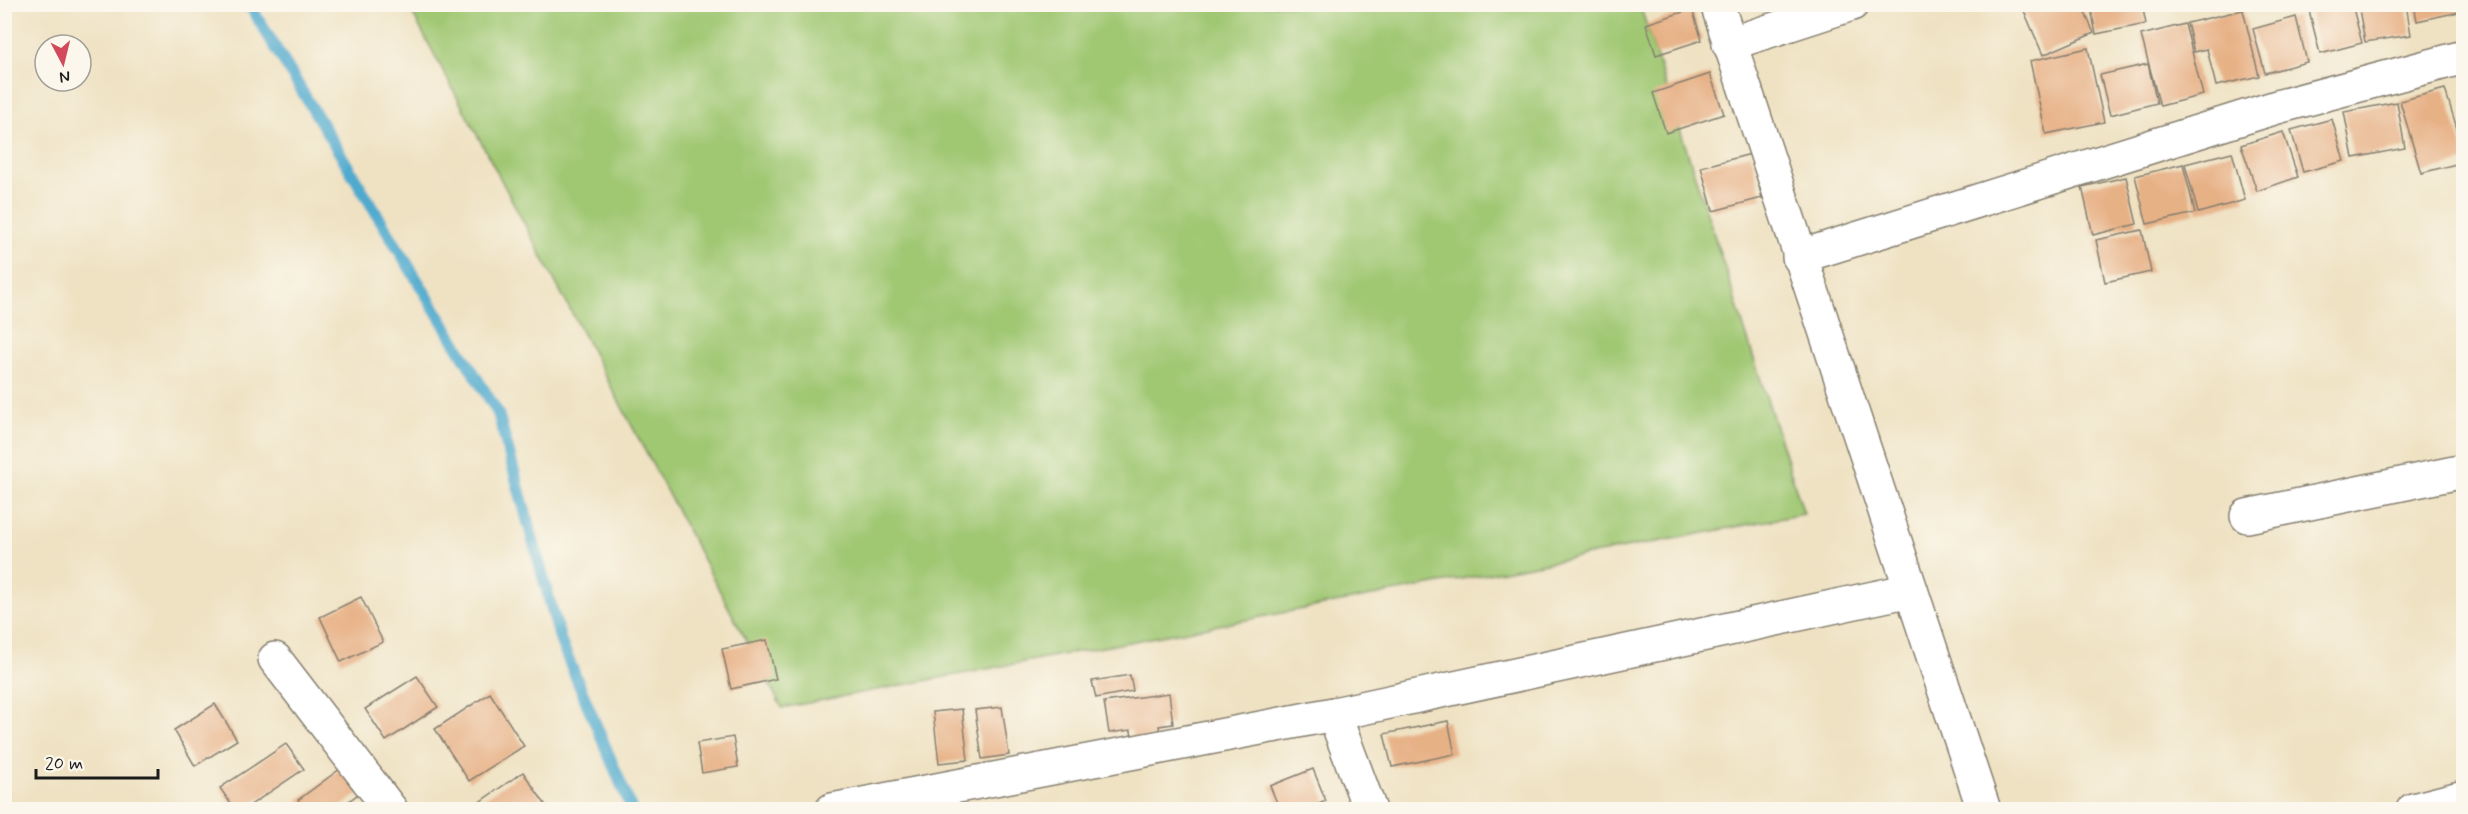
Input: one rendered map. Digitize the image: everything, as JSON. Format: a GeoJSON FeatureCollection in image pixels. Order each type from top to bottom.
{"type":"FeatureCollection","features":[{"type":"Feature","properties":{"kind":"street"},"geometry":{"type":"LineString","coordinates":[[1717,4],[1984,810]]}},
{"type":"Feature","properties":{"kind":"street"},"geometry":{"type":"LineString","coordinates":[[1729,44],[1852,4]]}},
{"type":"Feature","properties":{"kind":"street"},"geometry":{"type":"LineString","coordinates":[[1799,257],[2277,107],[2463,57]]}},
{"type":"Feature","properties":{"kind":"street"},"geometry":{"type":"LineString","coordinates":[[2247,516],[2463,471]]}},
{"type":"Feature","properties":{"kind":"street"},"geometry":{"type":"LineString","coordinates":[[832,810],[1334,714],[1911,590]]}},
{"type":"Feature","properties":{"kind":"street"},"geometry":{"type":"LineString","coordinates":[[275,659],[392,810]]}},
{"type":"Feature","properties":{"kind":"street"},"geometry":{"type":"LineString","coordinates":[[1334,714],[1370,810]]}},
{"type":"Feature","properties":{"kind":"street"},"geometry":{"type":"LineString","coordinates":[[2413,810],[2463,797]]}},
{"type":"Feature","properties":{"kind":"green space"},"geometry":{"type":"Polygon","coordinates":[[[408,5],[1640,5],[1804,514],[782,708],[408,5]]]}},
{"type":"Feature","properties":{"kind":"building"},"geometry":{"type":"Polygon","coordinates":[[[2021,4],[2081,4],[2094,33],[2043,55],[2021,4]]]}},
{"type":"Feature","properties":{"kind":"building"},"geometry":{"type":"Polygon","coordinates":[[[2090,4],[2142,4],[2146,24],[2096,34],[2090,4]]]}},
{"type":"Feature","properties":{"kind":"building"},"geometry":{"type":"Polygon","coordinates":[[[2332,4],[2352,4],[2362,43],[2320,54],[2309,10],[2332,4]]]}},
{"type":"Feature","properties":{"kind":"building"},"geometry":{"type":"Polygon","coordinates":[[[2358,4],[2406,4],[2411,35],[2365,42],[2358,4]]]}},
{"type":"Feature","properties":{"kind":"building"},"geometry":{"type":"Polygon","coordinates":[[[2414,4],[2464,4],[2464,11],[2417,21],[2414,4]]]}},
{"type":"Feature","properties":{"kind":"building"},"geometry":{"type":"Polygon","coordinates":[[[1692,9],[1702,40],[1656,55],[1646,24],[1692,9]]]}},
{"type":"Feature","properties":{"kind":"building"},"geometry":{"type":"Polygon","coordinates":[[[2243,10],[2259,76],[2216,86],[2207,49],[2194,52],[2187,23],[2243,10]]]}},
{"type":"Feature","properties":{"kind":"building"},"geometry":{"type":"Polygon","coordinates":[[[2296,17],[2307,62],[2265,73],[2253,29],[2296,17]]]}},
{"type":"Feature","properties":{"kind":"building"},"geometry":{"type":"Polygon","coordinates":[[[2185,24],[2203,95],[2160,106],[2141,35],[2185,24]]]}},
{"type":"Feature","properties":{"kind":"building"},"geometry":{"type":"Polygon","coordinates":[[[2088,48],[2104,122],[2046,134],[2030,61],[2088,48]]]}},
{"type":"Feature","properties":{"kind":"building"},"geometry":{"type":"Polygon","coordinates":[[[2148,64],[2157,103],[2110,115],[2100,75],[2148,64]]]}},
{"type":"Feature","properties":{"kind":"building"},"geometry":{"type":"Polygon","coordinates":[[[1710,74],[1724,114],[1666,133],[1653,93],[1710,74]]]}},
{"type":"Feature","properties":{"kind":"building"},"geometry":{"type":"Polygon","coordinates":[[[2445,89],[2464,152],[2464,162],[2421,173],[2400,101],[2445,89]]]}},
{"type":"Feature","properties":{"kind":"building"},"geometry":{"type":"Polygon","coordinates":[[[2397,102],[2405,148],[2353,158],[2344,112],[2397,102]]]}},
{"type":"Feature","properties":{"kind":"building"},"geometry":{"type":"Polygon","coordinates":[[[2332,119],[2344,161],[2303,172],[2291,130],[2332,119]]]}},
{"type":"Feature","properties":{"kind":"building"},"geometry":{"type":"Polygon","coordinates":[[[2283,132],[2298,177],[2257,191],[2241,145],[2283,132]]]}},
{"type":"Feature","properties":{"kind":"building"},"geometry":{"type":"Polygon","coordinates":[[[2232,152],[2245,200],[2198,213],[2185,164],[2232,152]]]}},
{"type":"Feature","properties":{"kind":"building"},"geometry":{"type":"Polygon","coordinates":[[[1751,154],[1762,198],[1713,211],[1701,167],[1751,154]]]}},
{"type":"Feature","properties":{"kind":"building"},"geometry":{"type":"Polygon","coordinates":[[[2183,164],[2195,213],[2147,224],[2135,176],[2183,164]]]}},
{"type":"Feature","properties":{"kind":"building"},"geometry":{"type":"Polygon","coordinates":[[[2126,177],[2137,224],[2093,235],[2082,187],[2126,177]]]}},
{"type":"Feature","properties":{"kind":"building"},"geometry":{"type":"Polygon","coordinates":[[[2142,230],[2151,272],[2105,282],[2096,240],[2142,230]]]}},
{"type":"Feature","properties":{"kind":"building"},"geometry":{"type":"Polygon","coordinates":[[[361,597],[383,642],[341,662],[320,617],[361,597]]]}},
{"type":"Feature","properties":{"kind":"building"},"geometry":{"type":"Polygon","coordinates":[[[767,640],[776,679],[731,689],[722,649],[767,640]]]}},
{"type":"Feature","properties":{"kind":"building"},"geometry":{"type":"Polygon","coordinates":[[[1130,675],[1133,691],[1096,698],[1092,681],[1130,675]]]}},
{"type":"Feature","properties":{"kind":"building"},"geometry":{"type":"Polygon","coordinates":[[[417,676],[438,707],[386,741],[365,709],[417,676]]]}},
{"type":"Feature","properties":{"kind":"building"},"geometry":{"type":"Polygon","coordinates":[[[490,693],[524,746],[469,781],[435,729],[490,693]]]}},
{"type":"Feature","properties":{"kind":"building"},"geometry":{"type":"Polygon","coordinates":[[[1169,693],[1173,724],[1159,726],[1160,736],[1132,740],[1131,730],[1109,733],[1104,702],[1169,693]]]}},
{"type":"Feature","properties":{"kind":"building"},"geometry":{"type":"Polygon","coordinates":[[[215,704],[237,740],[195,766],[174,730],[215,704]]]}},
{"type":"Feature","properties":{"kind":"building"},"geometry":{"type":"Polygon","coordinates":[[[1002,707],[1009,755],[982,759],[975,710],[1002,707]]]}},
{"type":"Feature","properties":{"kind":"building"},"geometry":{"type":"Polygon","coordinates":[[[962,709],[968,760],[939,763],[933,712],[962,709]]]}},
{"type":"Feature","properties":{"kind":"building"},"geometry":{"type":"Polygon","coordinates":[[[1448,721],[1455,754],[1392,767],[1384,734],[1448,721]]]}},
{"type":"Feature","properties":{"kind":"building"},"geometry":{"type":"Polygon","coordinates":[[[733,737],[738,767],[702,773],[697,743],[733,737]]]}},
{"type":"Feature","properties":{"kind":"building"},"geometry":{"type":"Polygon","coordinates":[[[286,744],[304,769],[243,810],[235,810],[220,788],[286,744]]]}},
{"type":"Feature","properties":{"kind":"building"},"geometry":{"type":"Polygon","coordinates":[[[344,766],[362,791],[337,810],[305,810],[298,800],[344,766]]]}},
{"type":"Feature","properties":{"kind":"building"},"geometry":{"type":"Polygon","coordinates":[[[1313,769],[1326,801],[1304,810],[1280,810],[1270,786],[1313,769]]]}},
{"type":"Feature","properties":{"kind":"building"},"geometry":{"type":"Polygon","coordinates":[[[523,772],[549,810],[478,810],[475,805],[523,772]]]}},
{"type":"Feature","properties":{"kind":"waterway"},"geometry":{"type":"LineString","coordinates":[[249,4],[498,413],[561,642],[632,810]]}}]}
